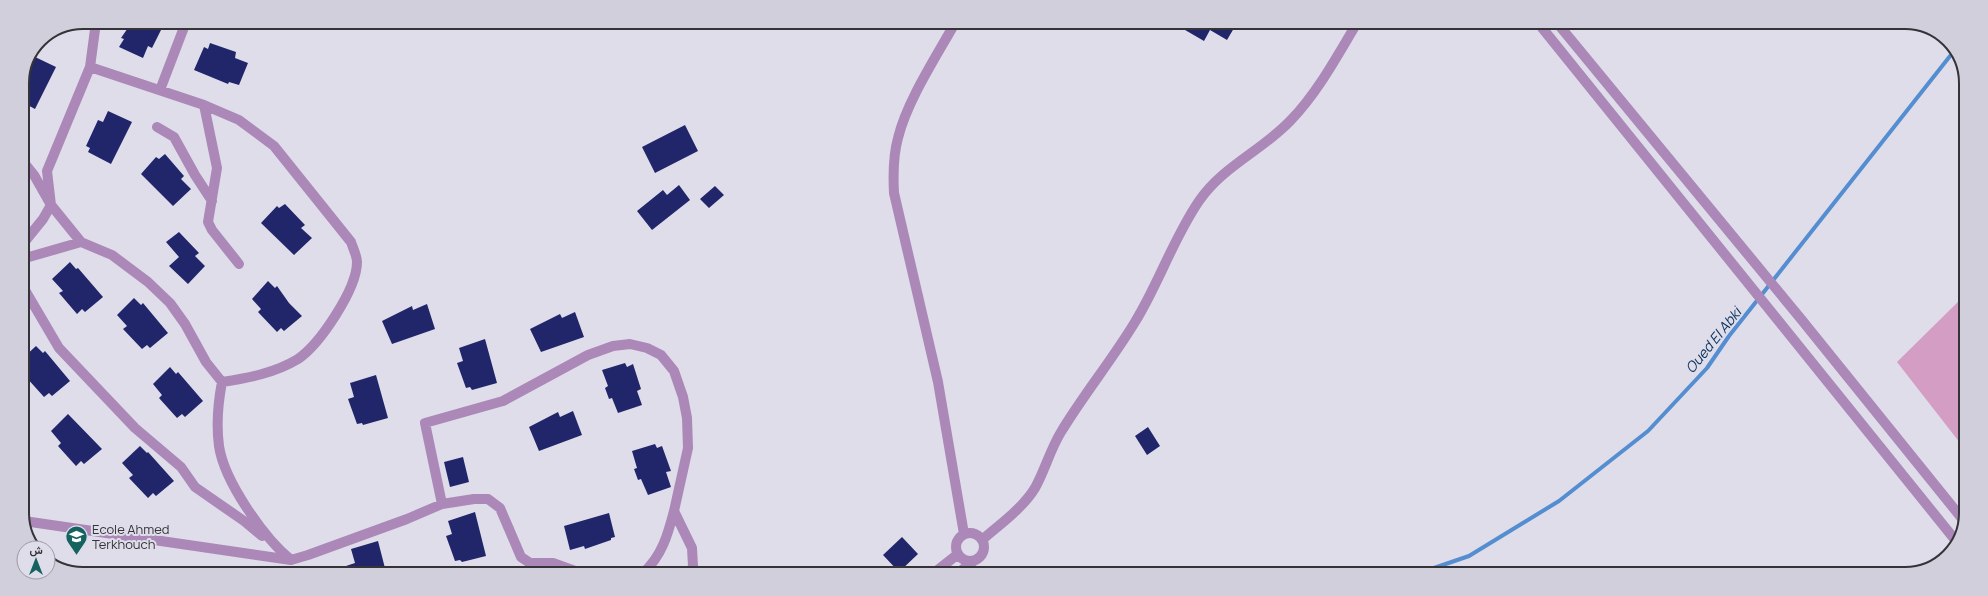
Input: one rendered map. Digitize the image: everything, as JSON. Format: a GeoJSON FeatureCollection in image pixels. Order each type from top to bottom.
{"type":"FeatureCollection","features":[{"type":"Feature","properties":{"kind":"street"},"geometry":{"type":"LineString","coordinates":[[29,236],[52,205],[47,171],[90,67],[95,29]]}},
{"type":"Feature","properties":{"kind":"street"},"geometry":{"type":"LineString","coordinates":[[160,90],[183,29]]}},
{"type":"Feature","properties":{"kind":"street"},"geometry":{"type":"LineString","coordinates":[[952,29],[910,105],[898,137],[893,166],[894,192],[938,382],[964,534]]}},
{"type":"Feature","properties":{"kind":"street"},"geometry":{"type":"LineString","coordinates":[[982,540],[1023,504],[1035,488],[1060,435],[1136,320],[1182,226],[1199,200],[1211,185],[1226,171],[1267,141],[1291,120],[1327,72],[1354,29]]}},
{"type":"Feature","properties":{"kind":"street"},"geometry":{"type":"LineString","coordinates":[[1543,29],[1794,338],[1953,537]]}},
{"type":"Feature","properties":{"kind":"street"},"geometry":{"type":"LineString","coordinates":[[1562,29],[1801,319],[1959,515]]}},
{"type":"Feature","properties":{"kind":"street"},"geometry":{"type":"LineString","coordinates":[[90,67],[204,105],[239,120],[274,146],[351,242],[357,261],[354,281],[335,316],[319,340],[298,358],[275,369],[246,378],[222,382]]}},
{"type":"Feature","properties":{"kind":"street"},"geometry":{"type":"LineString","coordinates":[[204,105],[217,168],[208,222],[212,230],[239,264]]}},
{"type":"Feature","properties":{"kind":"street"},"geometry":{"type":"LineString","coordinates":[[157,127],[174,137],[212,201]]}},
{"type":"Feature","properties":{"kind":"street"},"geometry":{"type":"LineString","coordinates":[[29,169],[52,205],[81,242],[112,255],[148,282],[170,303],[185,324],[206,362],[222,382],[218,405],[219,446],[228,472],[242,500],[277,549]]}},
{"type":"Feature","properties":{"kind":"street"},"geometry":{"type":"LineString","coordinates":[[29,256],[81,242]]}},
{"type":"Feature","properties":{"kind":"street"},"geometry":{"type":"LineString","coordinates":[[29,297],[59,348],[135,428],[182,467],[195,487],[244,521],[291,560]]}},
{"type":"Feature","properties":{"kind":"street"},"geometry":{"type":"LineString","coordinates":[[442,504],[425,423],[503,401],[588,355],[613,346],[630,344],[647,348],[661,355],[674,371],[684,397],[687,418],[688,448],[665,544],[655,561],[648,567]]}},
{"type":"Feature","properties":{"kind":"street"},"geometry":{"type":"LineString","coordinates":[[30,522],[291,560],[407,519],[442,504],[474,499],[488,499],[500,508],[520,558],[530,563],[552,563],[564,567]]}},
{"type":"Feature","properties":{"kind":"street"},"geometry":{"type":"LineString","coordinates":[[674,511],[692,548],[692,567]]}},
{"type":"Feature","properties":{"kind":"street"},"geometry":{"type":"LineString","coordinates":[[966,567],[975,560],[984,549],[982,540],[974,534],[964,534],[957,541],[956,546],[958,554],[966,560],[975,560]]}},
{"type":"Feature","properties":{"kind":"street"},"geometry":{"type":"LineString","coordinates":[[942,567],[958,554]]}},
{"type":"Feature","properties":{"kind":"shaded area"},"geometry":{"type":"Polygon","coordinates":[[[1959,301],[1959,442],[1897,362],[1959,301]]]}},
{"type":"Feature","properties":{"kind":"building"},"geometry":{"type":"Polygon","coordinates":[[[127,29],[162,29],[152,48],[148,46],[143,58],[119,47],[124,39],[121,38],[127,29]]]}},
{"type":"Feature","properties":{"kind":"building"},"geometry":{"type":"Polygon","coordinates":[[[1183,29],[1233,29],[1227,40],[1210,30],[1204,41],[1183,29]]]}},
{"type":"Feature","properties":{"kind":"building"},"geometry":{"type":"Polygon","coordinates":[[[210,43],[236,52],[235,58],[248,63],[239,85],[229,82],[228,84],[194,70],[204,47],[208,49],[210,43]]]}},
{"type":"Feature","properties":{"kind":"building"},"geometry":{"type":"Polygon","coordinates":[[[36,57],[56,67],[35,109],[29,106],[29,83],[30,72],[36,57]]]}},
{"type":"Feature","properties":{"kind":"building"},"geometry":{"type":"Polygon","coordinates":[[[108,111],[132,122],[111,164],[88,152],[90,148],[86,146],[98,120],[103,122],[108,111]]]}},
{"type":"Feature","properties":{"kind":"building"},"geometry":{"type":"Polygon","coordinates":[[[685,125],[698,151],[655,173],[642,147],[685,125]]]}},
{"type":"Feature","properties":{"kind":"building"},"geometry":{"type":"Polygon","coordinates":[[[165,154],[184,176],[181,179],[191,189],[173,206],[141,174],[156,157],[159,159],[165,154]]]}},
{"type":"Feature","properties":{"kind":"building"},"geometry":{"type":"Polygon","coordinates":[[[679,185],[690,200],[652,230],[637,211],[663,190],[667,195],[679,185]]]}},
{"type":"Feature","properties":{"kind":"building"},"geometry":{"type":"Polygon","coordinates":[[[715,186],[724,195],[709,208],[700,199],[715,186]]]}},
{"type":"Feature","properties":{"kind":"building"},"geometry":{"type":"Polygon","coordinates":[[[285,204],[305,225],[301,228],[312,238],[294,255],[261,223],[277,206],[279,208],[285,204]]]}},
{"type":"Feature","properties":{"kind":"building"},"geometry":{"type":"Polygon","coordinates":[[[179,232],[199,253],[195,256],[205,266],[188,284],[169,266],[179,257],[166,242],[179,232]]]}},
{"type":"Feature","properties":{"kind":"building"},"geometry":{"type":"Polygon","coordinates":[[[70,262],[76,269],[78,268],[103,297],[85,312],[82,309],[77,314],[59,293],[63,291],[52,279],[70,262]]]}},
{"type":"Feature","properties":{"kind":"building"},"geometry":{"type":"Polygon","coordinates":[[[268,281],[275,288],[277,286],[289,303],[302,316],[284,331],[281,328],[277,332],[258,312],[261,309],[252,299],[268,281]]]}},
{"type":"Feature","properties":{"kind":"building"},"geometry":{"type":"Polygon","coordinates":[[[134,298],[141,305],[143,303],[168,333],[150,348],[147,345],[142,349],[123,329],[127,326],[117,315],[134,298]]]}},
{"type":"Feature","properties":{"kind":"building"},"geometry":{"type":"Polygon","coordinates":[[[427,304],[435,329],[392,344],[382,321],[412,306],[413,310],[427,304]]]}},
{"type":"Feature","properties":{"kind":"building"},"geometry":{"type":"Polygon","coordinates":[[[575,312],[584,337],[541,352],[530,329],[560,314],[562,318],[575,312]]]}},
{"type":"Feature","properties":{"kind":"building"},"geometry":{"type":"Polygon","coordinates":[[[485,339],[497,383],[472,390],[470,387],[466,388],[457,363],[463,361],[459,348],[485,339]]]}},
{"type":"Feature","properties":{"kind":"building"},"geometry":{"type":"Polygon","coordinates":[[[36,346],[43,353],[45,351],[70,381],[52,396],[49,393],[44,397],[29,380],[29,352],[36,346]]]}},
{"type":"Feature","properties":{"kind":"building"},"geometry":{"type":"Polygon","coordinates":[[[625,363],[627,367],[633,364],[641,389],[637,391],[642,405],[618,413],[612,398],[609,399],[605,388],[608,386],[602,370],[625,363]]]}},
{"type":"Feature","properties":{"kind":"building"},"geometry":{"type":"Polygon","coordinates":[[[170,367],[176,374],[178,372],[203,401],[185,417],[182,414],[177,418],[159,398],[162,395],[153,384],[170,367]]]}},
{"type":"Feature","properties":{"kind":"building"},"geometry":{"type":"Polygon","coordinates":[[[376,375],[388,418],[363,425],[362,423],[357,424],[348,399],[354,397],[350,383],[376,375]]]}},
{"type":"Feature","properties":{"kind":"building"},"geometry":{"type":"Polygon","coordinates":[[[573,411],[582,435],[539,451],[529,427],[558,412],[560,417],[573,411]]]}},
{"type":"Feature","properties":{"kind":"building"},"geometry":{"type":"Polygon","coordinates":[[[68,414],[102,449],[84,464],[81,461],[76,466],[58,446],[61,443],[51,431],[68,414]]]}},
{"type":"Feature","properties":{"kind":"building"},"geometry":{"type":"Polygon","coordinates":[[[1148,427],[1160,446],[1147,455],[1135,436],[1148,427]]]}},
{"type":"Feature","properties":{"kind":"building"},"geometry":{"type":"Polygon","coordinates":[[[655,444],[657,448],[662,446],[671,471],[666,472],[671,487],[648,495],[641,479],[638,480],[634,469],[637,468],[632,451],[655,444]]]}},
{"type":"Feature","properties":{"kind":"building"},"geometry":{"type":"Polygon","coordinates":[[[140,446],[147,453],[148,452],[174,481],[156,496],[153,493],[148,498],[129,478],[133,475],[122,463],[140,446]]]}},
{"type":"Feature","properties":{"kind":"building"},"geometry":{"type":"Polygon","coordinates":[[[463,457],[469,482],[450,487],[444,462],[463,457]]]}},
{"type":"Feature","properties":{"kind":"building"},"geometry":{"type":"Polygon","coordinates":[[[475,512],[486,556],[462,562],[460,560],[455,561],[446,536],[452,534],[448,521],[475,512]]]}},
{"type":"Feature","properties":{"kind":"building"},"geometry":{"type":"Polygon","coordinates":[[[609,513],[615,537],[611,538],[611,540],[585,549],[584,546],[570,550],[564,526],[609,513]]]}},
{"type":"Feature","properties":{"kind":"building"},"geometry":{"type":"Polygon","coordinates":[[[902,537],[918,554],[904,567],[894,567],[883,555],[902,537]]]}},
{"type":"Feature","properties":{"kind":"building"},"geometry":{"type":"Polygon","coordinates":[[[378,541],[385,567],[343,567],[355,563],[351,549],[378,541]]]}},
{"type":"Feature","properties":{"kind":"waterway","name":"Oued El Abki"},"geometry":{"type":"LineString","coordinates":[[1437,567],[1469,556],[1559,501],[1648,431],[1707,368],[1729,336],[1951,55]]}},
{"type":"Feature","properties":{"kind":"place","name":"Ecole Ahmed Terkhouch"},"geometry":{"type":"Point","coordinates":[77,556]}}]}
